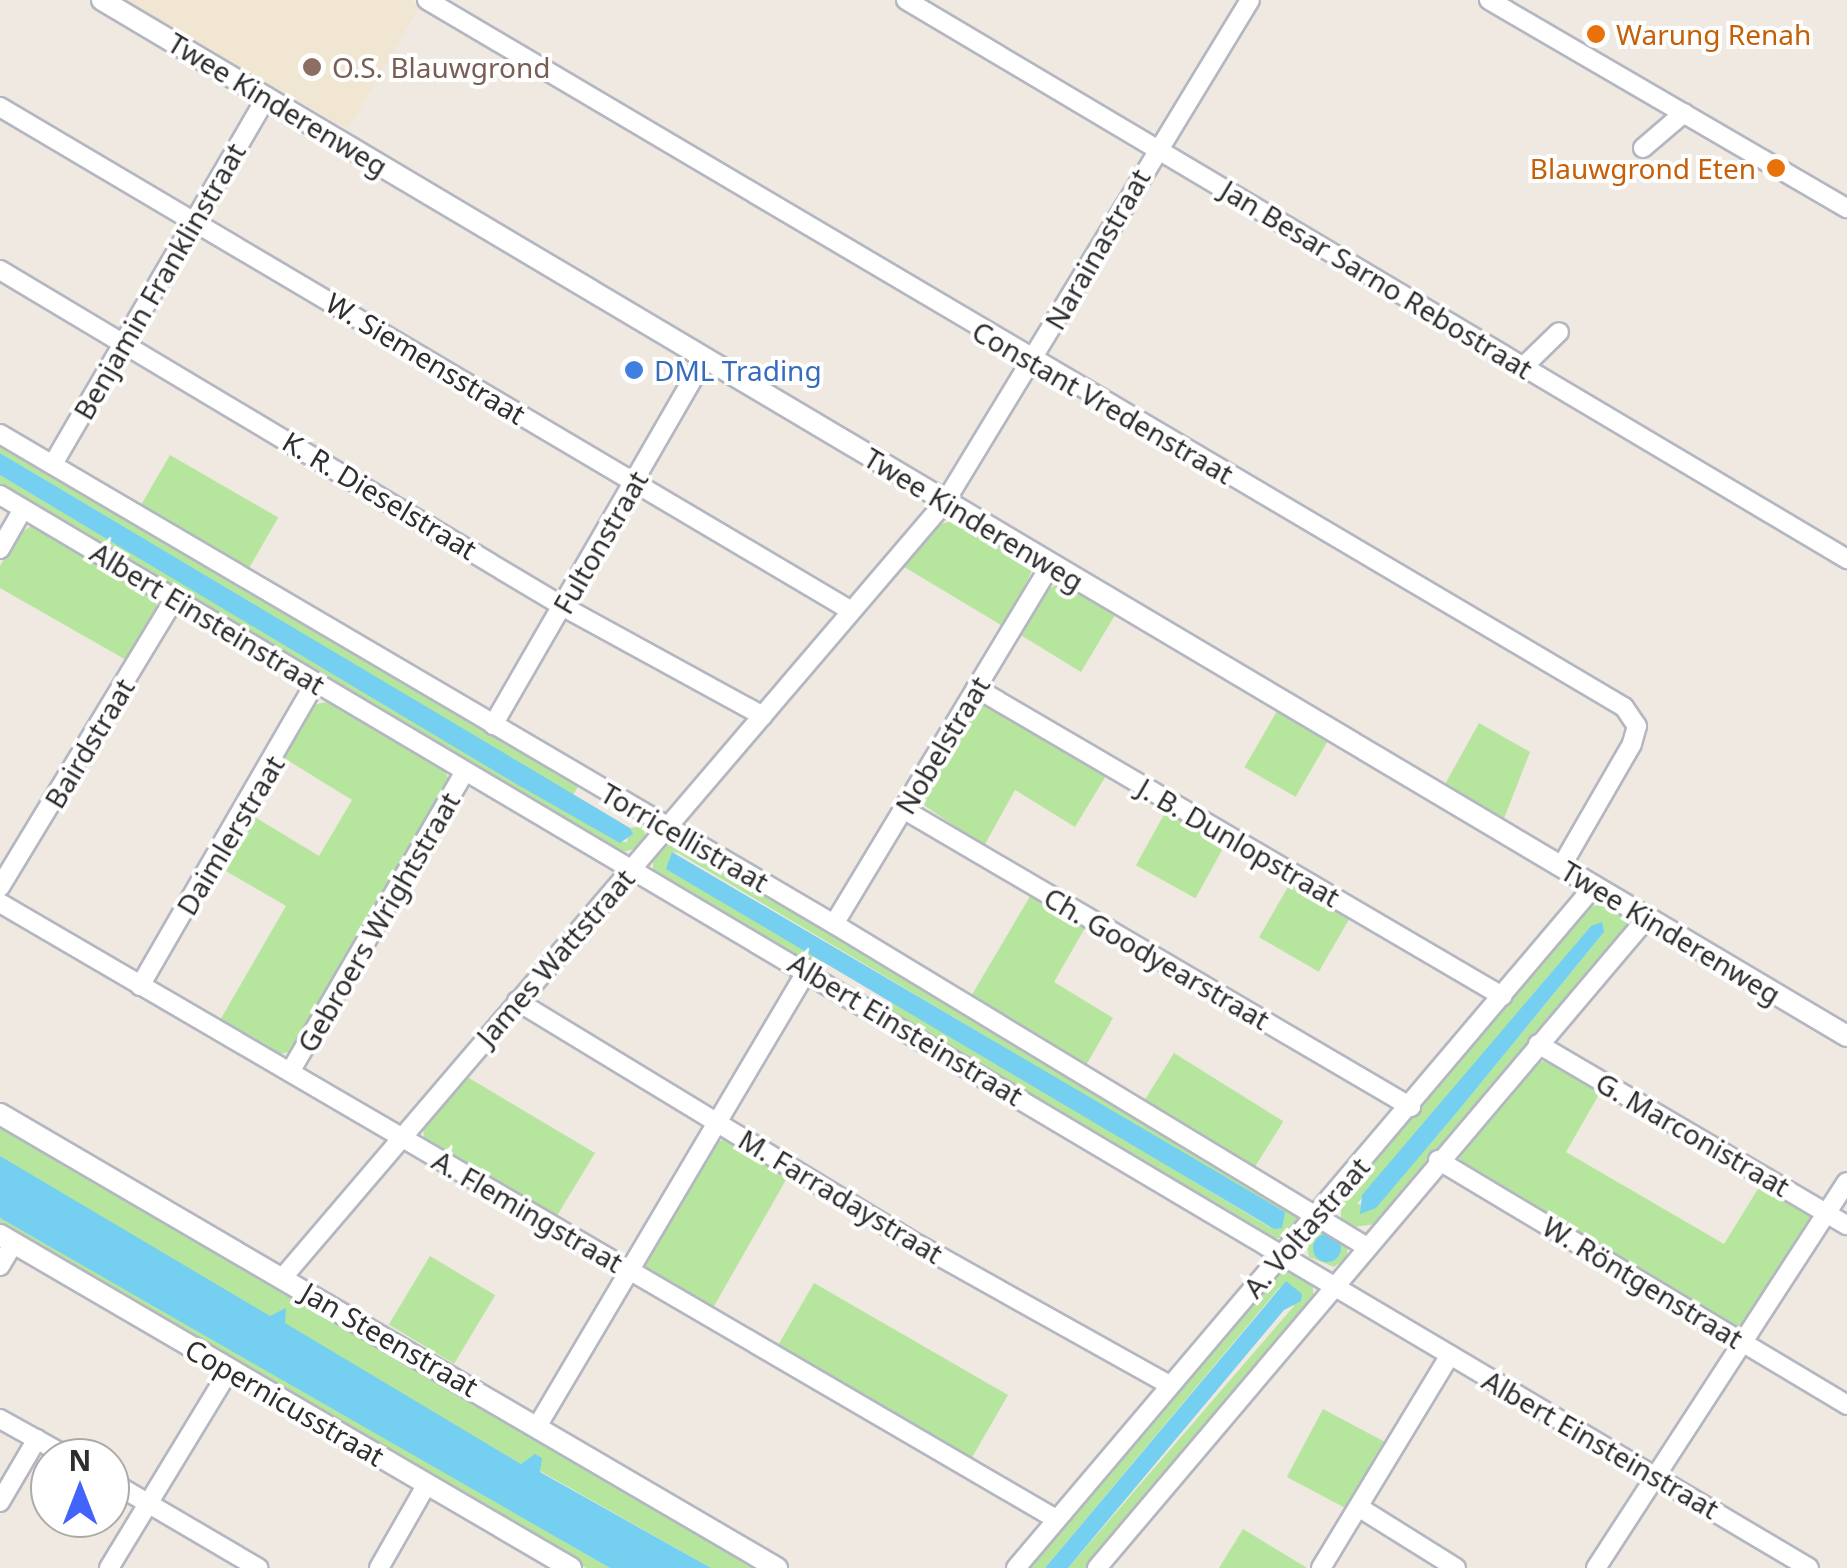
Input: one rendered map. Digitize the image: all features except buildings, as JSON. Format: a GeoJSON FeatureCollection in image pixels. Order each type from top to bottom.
{"type":"FeatureCollection","features":[{"type":"Feature","properties":{"kind":"street","name":"Twee Kinderenweg"},"geometry":{"type":"LineString","coordinates":[[102,0],[1847,1036]]}},
{"type":"Feature","properties":{"kind":"street","name":"Constant Vredenstraat"},"geometry":{"type":"LineString","coordinates":[[427,0],[1624,708],[1637,726],[1632,744],[1560,866]]}},
{"type":"Feature","properties":{"kind":"street","name":"Jan Besar Sarno Rebostraat"},"geometry":{"type":"LineString","coordinates":[[906,0],[1847,558]]}},
{"type":"Feature","properties":{"kind":"street","name":"Narainastraat"},"geometry":{"type":"LineString","coordinates":[[946,502],[1151,156],[1162,151],[1250,0]]}},
{"type":"Feature","properties":{"kind":"street"},"geometry":{"type":"LineString","coordinates":[[1490,0],[1847,208]]}},
{"type":"Feature","properties":{"kind":"street","name":"Benjamin Franklinstraat"},"geometry":{"type":"LineString","coordinates":[[53,464],[267,97]]}},
{"type":"Feature","properties":{"kind":"street","name":"W. Siemensstraat"},"geometry":{"type":"LineString","coordinates":[[0,107],[850,610]]}},
{"type":"Feature","properties":{"kind":"street"},"geometry":{"type":"LineString","coordinates":[[1644,148],[1684,113]]}},
{"type":"Feature","properties":{"kind":"street","name":"K. R. Dieselstraat"},"geometry":{"type":"LineString","coordinates":[[0,270],[562,606],[763,716]]}},
{"type":"Feature","properties":{"kind":"street"},"geometry":{"type":"LineString","coordinates":[[1524,367],[1559,332]]}},
{"type":"Feature","properties":{"kind":"street","name":"Fultonstraat"},"geometry":{"type":"LineString","coordinates":[[493,725],[704,358]]}},
{"type":"Feature","properties":{"kind":"street","name":"Torricellistraat"},"geometry":{"type":"LineString","coordinates":[[0,434],[834,924],[1367,1247]]}},
{"type":"Feature","properties":{"kind":"street","name":"Albert Einsteinstraat"},"geometry":{"type":"LineString","coordinates":[[0,495],[808,970],[1332,1288],[1809,1568]]}},
{"type":"Feature","properties":{"kind":"street","name":"James Wattstraat"},"geometry":{"type":"LineString","coordinates":[[284,1276],[398,1135],[634,867],[946,502]]}},
{"type":"Feature","properties":{"kind":"street"},"geometry":{"type":"LineString","coordinates":[[0,549],[23,509]]}},
{"type":"Feature","properties":{"kind":"street","name":"Nobelstraat"},"geometry":{"type":"LineString","coordinates":[[834,924],[1050,566]]}},
{"type":"Feature","properties":{"kind":"street","name":"Bairdstraat"},"geometry":{"type":"LineString","coordinates":[[0,887],[175,598]]}},
{"type":"Feature","properties":{"kind":"street","name":"Daimlerstraat"},"geometry":{"type":"LineString","coordinates":[[140,986],[315,682]]}},
{"type":"Feature","properties":{"kind":"street","name":"J. B. Dunlopstraat"},"geometry":{"type":"LineString","coordinates":[[976,688],[1502,996]]}},
{"type":"Feature","properties":{"kind":"street","name":"Gebroers Wrightstraat"},"geometry":{"type":"LineString","coordinates":[[290,1072],[465,770]]}},
{"type":"Feature","properties":{"kind":"street","name":"Ch. Goodyearstraat"},"geometry":{"type":"LineString","coordinates":[[903,809],[1410,1106]]}},
{"type":"Feature","properties":{"kind":"street","name":"A. Voltastraat"},"geometry":{"type":"LineString","coordinates":[[1016,1568],[1595,886]]}},
{"type":"Feature","properties":{"kind":"street","name":"A. Flemingstraat"},"geometry":{"type":"LineString","coordinates":[[0,903],[1056,1520]]}},
{"type":"Feature","properties":{"kind":"street","name":"A. Voltastraat"},"geometry":{"type":"LineString","coordinates":[[1107,1565],[1438,1160],[1647,918]]}},
{"type":"Feature","properties":{"kind":"street"},"geometry":{"type":"LineString","coordinates":[[538,1426],[808,970]]}},
{"type":"Feature","properties":{"kind":"street","name":"M. Farradaystraat"},"geometry":{"type":"LineString","coordinates":[[517,1001],[919,1244],[1170,1385]]}},
{"type":"Feature","properties":{"kind":"street","name":"G. Marconistraat"},"geometry":{"type":"LineString","coordinates":[[1538,1044],[1847,1225]]}},
{"type":"Feature","properties":{"kind":"street","name":"Jan Steenstraat"},"geometry":{"type":"LineString","coordinates":[[0,1114],[284,1276],[777,1568]]}},
{"type":"Feature","properties":{"kind":"street","name":"W. Röntgenstraat"},"geometry":{"type":"LineString","coordinates":[[1438,1160],[1847,1406]]}},
{"type":"Feature","properties":{"kind":"street"},"geometry":{"type":"LineString","coordinates":[[1596,1568],[1847,1182]]}},
{"type":"Feature","properties":{"kind":"street"},"geometry":{"type":"LineString","coordinates":[[0,1266],[7,1239]]}},
{"type":"Feature","properties":{"kind":"street","name":"Copernicusstraat"},"geometry":{"type":"LineString","coordinates":[[7,1239],[570,1568]]}},
{"type":"Feature","properties":{"kind":"street"},"geometry":{"type":"LineString","coordinates":[[1320,1568],[1450,1355]]}},
{"type":"Feature","properties":{"kind":"street"},"geometry":{"type":"LineString","coordinates":[[110,1568],[230,1370]]}},
{"type":"Feature","properties":{"kind":"street"},"geometry":{"type":"LineString","coordinates":[[0,1418],[35,1438]]}},
{"type":"Feature","properties":{"kind":"street"},"geometry":{"type":"LineString","coordinates":[[0,1502],[30,1451]]}},
{"type":"Feature","properties":{"kind":"street"},"geometry":{"type":"LineString","coordinates":[[379,1568],[427,1484]]}},
{"type":"Feature","properties":{"kind":"street"},"geometry":{"type":"LineString","coordinates":[[130,1492],[258,1568]]}},
{"type":"Feature","properties":{"kind":"street"},"geometry":{"type":"LineString","coordinates":[[1360,1508],[1456,1568]]}},
{"type":"Feature","properties":{"kind":"shaded area","name":"O.S. Blauwgrond"},"geometry":{"type":"Polygon","coordinates":[[[122,0],[410,0],[420,6],[348,129],[122,0]]]}},
{"type":"Feature","properties":{"kind":"green space"},"geometry":{"type":"Polygon","coordinates":[[[0,441],[579,785],[573,795],[0,453],[0,441]]]}},
{"type":"Feature","properties":{"kind":"green space"},"geometry":{"type":"Polygon","coordinates":[[[170,455],[278,518],[249,569],[141,506],[170,455]]]}},
{"type":"Feature","properties":{"kind":"green space"},"geometry":{"type":"Polygon","coordinates":[[[0,475],[620,842],[627,842],[630,828],[642,826],[646,836],[639,848],[618,853],[0,485],[0,475]]]}},
{"type":"Feature","properties":{"kind":"green space"},"geometry":{"type":"Polygon","coordinates":[[[953,521],[1033,568],[1006,628],[901,565],[935,525],[953,521]]]}},
{"type":"Feature","properties":{"kind":"green space"},"geometry":{"type":"Polygon","coordinates":[[[34,524],[154,593],[157,607],[128,661],[0,588],[0,566],[19,534],[34,524]]]}},
{"type":"Feature","properties":{"kind":"green space"},"geometry":{"type":"Polygon","coordinates":[[[1059,583],[1115,615],[1081,672],[1019,634],[1042,593],[1059,583]]]}},
{"type":"Feature","properties":{"kind":"green space"},"geometry":{"type":"Polygon","coordinates":[[[332,701],[443,766],[449,780],[296,1050],[277,1055],[219,1022],[286,906],[219,867],[250,814],[319,856],[352,800],[284,758],[312,705],[332,701]]]}},
{"type":"Feature","properties":{"kind":"green space"},"geometry":{"type":"Polygon","coordinates":[[[985,702],[1107,774],[1075,827],[1015,790],[984,846],[925,806],[922,795],[971,710],[985,702]]]}},
{"type":"Feature","properties":{"kind":"green space"},"geometry":{"type":"Polygon","coordinates":[[[1277,711],[1328,741],[1296,797],[1244,767],[1277,711]]]}},
{"type":"Feature","properties":{"kind":"green space"},"geometry":{"type":"Polygon","coordinates":[[[1479,723],[1530,752],[1503,821],[1444,786],[1479,723]]]}},
{"type":"Feature","properties":{"kind":"green space"},"geometry":{"type":"Polygon","coordinates":[[[1166,811],[1225,844],[1195,898],[1136,865],[1166,811]]]}},
{"type":"Feature","properties":{"kind":"green space"},"geometry":{"type":"Polygon","coordinates":[[[672,841],[1297,1210],[1298,1226],[1288,1238],[1271,1238],[888,1011],[894,1001],[1273,1229],[1000,1045],[678,853],[672,852],[824,959],[818,968],[653,871],[653,859],[672,841]]]}},
{"type":"Feature","properties":{"kind":"green space"},"geometry":{"type":"Polygon","coordinates":[[[1292,880],[1352,914],[1319,972],[1259,937],[1292,880]]]}},
{"type":"Feature","properties":{"kind":"green space"},"geometry":{"type":"Polygon","coordinates":[[[1032,893],[1086,926],[1054,982],[1113,1018],[1085,1067],[970,998],[1032,893]]]}},
{"type":"Feature","properties":{"kind":"green space"},"geometry":{"type":"Polygon","coordinates":[[[1603,903],[1628,917],[1630,926],[1376,1224],[1354,1227],[1341,1219],[1341,1200],[1585,909],[1603,903]],[[1591,926],[1357,1204],[1376,1207],[1604,932],[1591,926]]]}},
{"type":"Feature","properties":{"kind":"green space"},"geometry":{"type":"Polygon","coordinates":[[[1174,1053],[1283,1121],[1251,1173],[1142,1105],[1174,1053]]]}},
{"type":"Feature","properties":{"kind":"green space"},"geometry":{"type":"Polygon","coordinates":[[[1549,1060],[1601,1091],[1566,1152],[1724,1244],[1761,1184],[1815,1217],[1747,1327],[1739,1331],[1460,1164],[1460,1145],[1531,1064],[1549,1060]]]}},
{"type":"Feature","properties":{"kind":"green space"},"geometry":{"type":"Polygon","coordinates":[[[464,1075],[595,1153],[555,1219],[424,1140],[423,1123],[464,1075]]]}},
{"type":"Feature","properties":{"kind":"green space"},"geometry":{"type":"Polygon","coordinates":[[[0,1123],[770,1568],[711,1568],[540,1471],[535,1455],[521,1464],[48,1188],[0,1156],[0,1123]]]}},
{"type":"Feature","properties":{"kind":"green space"},"geometry":{"type":"Polygon","coordinates":[[[734,1136],[791,1171],[713,1308],[640,1266],[714,1143],[734,1136]]]}},
{"type":"Feature","properties":{"kind":"green space"},"geometry":{"type":"Polygon","coordinates":[[[0,1218],[610,1568],[586,1568],[0,1229],[0,1218]]]}},
{"type":"Feature","properties":{"kind":"green space"},"geometry":{"type":"Polygon","coordinates":[[[1322,1229],[1348,1244],[1347,1257],[1334,1267],[1309,1257],[1306,1243],[1322,1229]]]}},
{"type":"Feature","properties":{"kind":"green space"},"geometry":{"type":"Polygon","coordinates":[[[430,1256],[495,1295],[454,1364],[389,1325],[430,1256]]]}},
{"type":"Feature","properties":{"kind":"green space"},"geometry":{"type":"Polygon","coordinates":[[[1285,1267],[1312,1280],[1314,1300],[1086,1568],[1068,1568],[1294,1306],[1280,1287],[1045,1568],[1031,1568],[1285,1267]]]}},
{"type":"Feature","properties":{"kind":"green space"},"geometry":{"type":"Polygon","coordinates":[[[814,1283],[1008,1395],[970,1460],[776,1348],[814,1283]]]}},
{"type":"Feature","properties":{"kind":"green space"},"geometry":{"type":"Polygon","coordinates":[[[1323,1409],[1387,1443],[1351,1511],[1287,1477],[1323,1409]]]}},
{"type":"Feature","properties":{"kind":"green space"},"geometry":{"type":"Polygon","coordinates":[[[1243,1529],[1307,1568],[1219,1568],[1243,1529]]]}},
{"type":"Feature","properties":{"kind":"water"},"geometry":{"type":"Polygon","coordinates":[[[0,453],[630,828],[633,834],[620,843],[0,475],[0,453]]]}},
{"type":"Feature","properties":{"kind":"water"},"geometry":{"type":"Polygon","coordinates":[[[672,852],[1285,1212],[1282,1228],[1274,1229],[666,869],[672,852]]]}},
{"type":"Feature","properties":{"kind":"water"},"geometry":{"type":"Polygon","coordinates":[[[1602,922],[1604,932],[1458,1111],[1376,1208],[1360,1214],[1362,1195],[1591,926],[1602,922]]]}},
{"type":"Feature","properties":{"kind":"water"},"geometry":{"type":"Polygon","coordinates":[[[0,1156],[270,1316],[286,1308],[285,1323],[521,1464],[535,1454],[542,1458],[540,1472],[711,1568],[610,1568],[0,1218],[0,1156]]]}},
{"type":"Feature","properties":{"kind":"water"},"geometry":{"type":"Polygon","coordinates":[[[1327,1234],[1337,1238],[1341,1248],[1337,1258],[1327,1262],[1317,1258],[1313,1248],[1317,1238],[1327,1234]]]}},
{"type":"Feature","properties":{"kind":"water"},"geometry":{"type":"Polygon","coordinates":[[[1286,1281],[1302,1294],[1301,1301],[1284,1310],[1068,1568],[1045,1568],[1286,1281]]]}},
{"type":"Feature","properties":{"kind":"place","name":"Warung Renah"},"geometry":{"type":"Point","coordinates":[1596,34]}},
{"type":"Feature","properties":{"kind":"place","name":"O.S. Blauwgrond"},"geometry":{"type":"Point","coordinates":[312,67]}},
{"type":"Feature","properties":{"kind":"place","name":"Blauwgrond Eten"},"geometry":{"type":"Point","coordinates":[1776,168]}},
{"type":"Feature","properties":{"kind":"place","name":"DML Trading"},"geometry":{"type":"Point","coordinates":[634,370]}}]}
